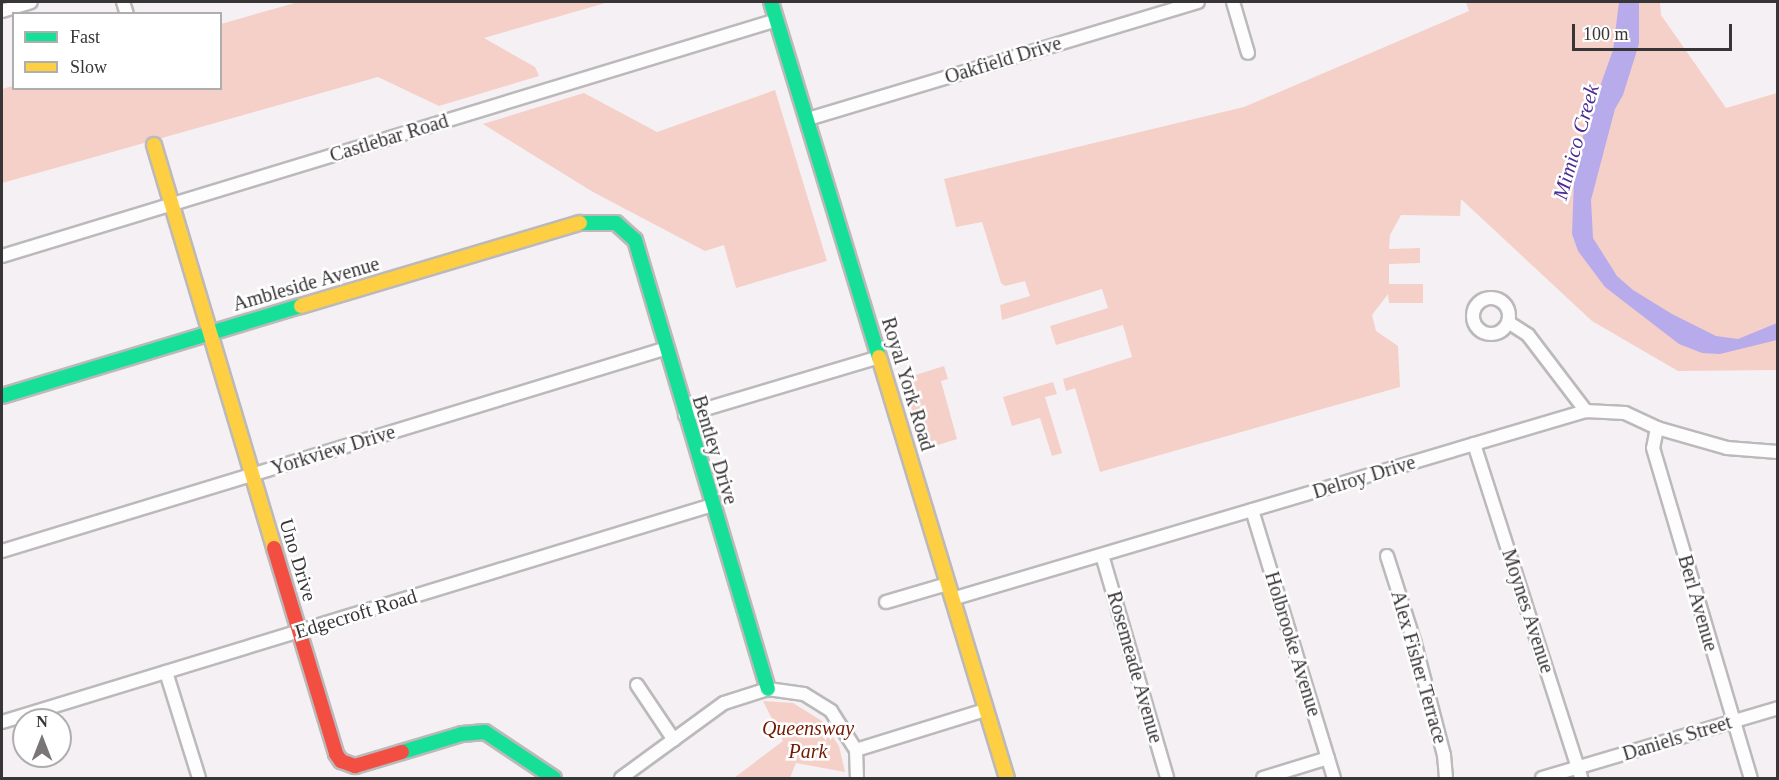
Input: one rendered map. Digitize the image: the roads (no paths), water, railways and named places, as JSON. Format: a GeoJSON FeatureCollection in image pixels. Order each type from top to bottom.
{"type":"FeatureCollection","features":[{"type":"Feature","properties":{"kind":"street"},"geometry":{"type":"LineString","coordinates":[[2,11],[31,2]]}},
{"type":"Feature","properties":{"kind":"street","name":"Royal York Road"},"geometry":{"type":"LineString","coordinates":[[771,2],[1007,778]]}},
{"type":"Feature","properties":{"kind":"street","name":"Oakfield Drive"},"geometry":{"type":"LineString","coordinates":[[808,119],[1198,2]]}},
{"type":"Feature","properties":{"kind":"street"},"geometry":{"type":"LineString","coordinates":[[1233,2],[1248,53]]}},
{"type":"Feature","properties":{"kind":"street","name":"Castlebar Road"},"geometry":{"type":"LineString","coordinates":[[2,256],[777,20]]}},
{"type":"Feature","properties":{"kind":"street","name":"Uno Drive"},"geometry":{"type":"LineString","coordinates":[[154,145],[332,744],[347,765],[363,764],[462,735],[485,732],[554,778]]}},
{"type":"Feature","properties":{"kind":"street","name":"Ambleside Avenue"},"geometry":{"type":"LineString","coordinates":[[2,396],[586,221],[608,220],[622,225]]}},
{"type":"Feature","properties":{"kind":"street","name":"Bentley Drive"},"geometry":{"type":"LineString","coordinates":[[622,225],[634,240],[664,349],[768,688]]}},
{"type":"Feature","properties":{"kind":"street"},"geometry":{"type":"LineString","coordinates":[[1509,322],[1528,335],[1586,411]]}},
{"type":"Feature","properties":{"kind":"street","name":"Yorkview Drive"},"geometry":{"type":"LineString","coordinates":[[2,551],[664,349]]}},
{"type":"Feature","properties":{"kind":"street"},"geometry":{"type":"LineString","coordinates":[[684,415],[880,357]]}},
{"type":"Feature","properties":{"kind":"street","name":"Delroy Drive"},"geometry":{"type":"LineString","coordinates":[[952,599],[1586,411],[1625,413],[1657,428],[1727,448],[1778,452]]}},
{"type":"Feature","properties":{"kind":"street","name":"Berl Avenue"},"geometry":{"type":"LineString","coordinates":[[1657,428],[1653,448],[1751,778]]}},
{"type":"Feature","properties":{"kind":"street","name":"Moynes Avenue"},"geometry":{"type":"LineString","coordinates":[[1474,444],[1580,773]]}},
{"type":"Feature","properties":{"kind":"street","name":"Edgecroft Road"},"geometry":{"type":"LineString","coordinates":[[2,722],[712,505]]}},
{"type":"Feature","properties":{"kind":"street","name":"Holbrooke Avenue"},"geometry":{"type":"LineString","coordinates":[[1252,510],[1334,778]]}},
{"type":"Feature","properties":{"kind":"street","name":"Rosemeade Avenue"},"geometry":{"type":"LineString","coordinates":[[1101,555],[1167,778]]}},
{"type":"Feature","properties":{"kind":"street","name":"Alex Fisher Terrace"},"geometry":{"type":"LineString","coordinates":[[1387,556],[1426,685],[1446,778]]}},
{"type":"Feature","properties":{"kind":"street"},"geometry":{"type":"LineString","coordinates":[[886,602],[948,584]]}},
{"type":"Feature","properties":{"kind":"street"},"geometry":{"type":"LineString","coordinates":[[166,672],[199,778]]}},
{"type":"Feature","properties":{"kind":"street"},"geometry":{"type":"LineString","coordinates":[[637,685],[674,740]]}},
{"type":"Feature","properties":{"kind":"street"},"geometry":{"type":"LineString","coordinates":[[621,778],[732,698],[768,688],[797,692],[825,706],[846,729],[856,750],[857,778]]}},
{"type":"Feature","properties":{"kind":"street","name":"Daniels Street"},"geometry":{"type":"LineString","coordinates":[[1542,778],[1580,773],[1778,708]]}},
{"type":"Feature","properties":{"kind":"street"},"geometry":{"type":"LineString","coordinates":[[856,750],[985,710]]}},
{"type":"Feature","properties":{"kind":"street"},"geometry":{"type":"LineString","coordinates":[[1263,778],[1328,758]]}},
{"type":"Feature","properties":{"kind":"water label","name":"Mimico Creek"},"geometry":{"type":"Point","coordinates":[1576,142]}},
{"type":"Feature","properties":{"kind":"park label","name":"Queensway Park"},"geometry":{"type":"Point","coordinates":[808,740]}}]}
